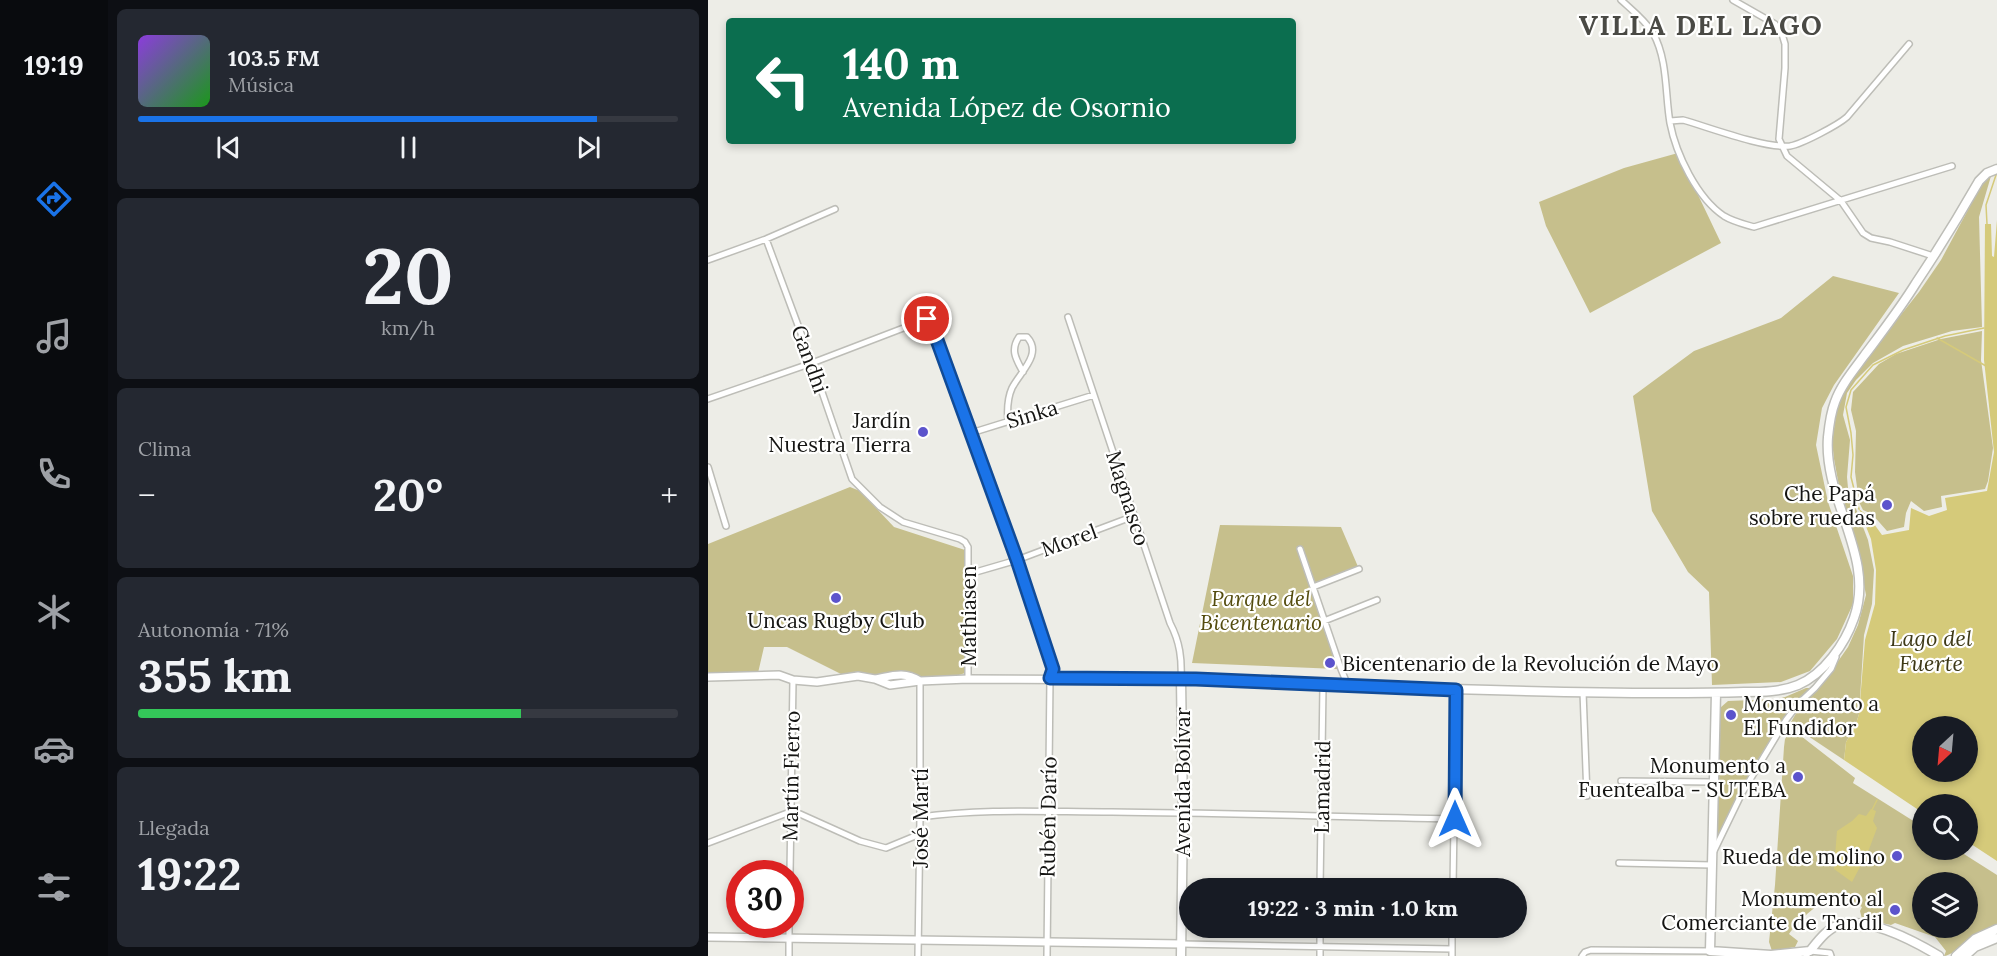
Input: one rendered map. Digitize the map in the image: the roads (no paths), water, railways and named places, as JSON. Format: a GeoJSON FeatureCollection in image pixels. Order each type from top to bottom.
{"type":"FeatureCollection","features":[{"type":"Feature","properties":{"kind":"main road"},"geometry":{"type":"LineString","coordinates":[[1181,680],[1583,692],[1762,692],[1795,687],[1818,672],[1841,644],[1855,618],[1861,591],[1855,555],[1831,473],[1828,437],[1835,403],[1846,380],[1908,297],[1979,181],[1994,170]]}},
{"type":"Feature","properties":{"kind":"main road","name":"Avenida Bolívar"},"geometry":{"type":"LineString","coordinates":[[1181,680],[1183,813],[1181,956]]}},
{"type":"Feature","properties":{"kind":"main road"},"geometry":{"type":"LineString","coordinates":[[1716,693],[1710,951],[1771,956],[1808,953],[1824,934],[1833,928],[1841,924],[1854,924],[1895,932],[1912,939],[1938,956]]}},
{"type":"Feature","properties":{"kind":"main road"},"geometry":{"type":"LineString","coordinates":[[1956,956],[1975,939],[1997,929]]}},
{"type":"Feature","properties":{"kind":"main road"},"geometry":{"type":"LineString","coordinates":[[1965,956],[1975,947],[1997,938]]}},
{"type":"Feature","properties":{"kind":"street"},"geometry":{"type":"LineString","coordinates":[[1622,0],[1646,24],[1653,35],[1665,73],[1670,121],[1678,153],[1700,192],[1723,215],[1739,224],[1754,226],[1952,166]]}},
{"type":"Feature","properties":{"kind":"street"},"geometry":{"type":"LineString","coordinates":[[1733,0],[1775,24],[1782,34],[1785,44],[1785,68],[1779,139],[1787,156],[1841,201],[1863,233],[1871,238],[1933,256]]}},
{"type":"Feature","properties":{"kind":"street"},"geometry":{"type":"LineString","coordinates":[[1670,121],[1683,120],[1758,142],[1791,146],[1839,124],[1909,44]]}},
{"type":"Feature","properties":{"kind":"street"},"geometry":{"type":"LineString","coordinates":[[708,260],[766,239],[835,209]]}},
{"type":"Feature","properties":{"kind":"street","name":"Gandhi"},"geometry":{"type":"LineString","coordinates":[[766,239],[852,479]]}},
{"type":"Feature","properties":{"kind":"street","name":"Magnasco"},"geometry":{"type":"LineString","coordinates":[[1068,317],[1179,645],[1182,660],[1181,680]]}},
{"type":"Feature","properties":{"kind":"street","name":"Rubén Darío"},"geometry":{"type":"LineString","coordinates":[[812,363],[927,319],[933,329],[1017,560],[1053,669],[1050,678],[1047,956]]}},
{"type":"Feature","properties":{"kind":"street"},"geometry":{"type":"LineString","coordinates":[[1008,422],[1008,399],[1011,389],[1023,372],[1034,352],[1032,343],[1027,338],[1019,337],[1014,344],[1013,351],[1023,372]]}},
{"type":"Feature","properties":{"kind":"street"},"geometry":{"type":"LineString","coordinates":[[708,399],[812,363]]}},
{"type":"Feature","properties":{"kind":"street","name":"Sinka"},"geometry":{"type":"LineString","coordinates":[[971,433],[1094,395]]}},
{"type":"Feature","properties":{"kind":"street"},"geometry":{"type":"LineString","coordinates":[[708,467],[726,526]]}},
{"type":"Feature","properties":{"kind":"street","name":"Mathiasen"},"geometry":{"type":"LineString","coordinates":[[852,479],[880,507],[903,522],[960,539],[968,547],[968,679]]}},
{"type":"Feature","properties":{"kind":"street","name":"Morel"},"geometry":{"type":"LineString","coordinates":[[969,574],[1017,560],[1134,516]]}},
{"type":"Feature","properties":{"kind":"street"},"geometry":{"type":"LineString","coordinates":[[1300,549],[1348,686]]}},
{"type":"Feature","properties":{"kind":"street"},"geometry":{"type":"LineString","coordinates":[[1313,587],[1359,569]]}},
{"type":"Feature","properties":{"kind":"street"},"geometry":{"type":"LineString","coordinates":[[1324,621],[1377,600]]}},
{"type":"Feature","properties":{"kind":"street"},"geometry":{"type":"LineString","coordinates":[[1619,863],[1712,860],[1742,793],[1786,720],[1831,669],[1841,644]]}},
{"type":"Feature","properties":{"kind":"street"},"geometry":{"type":"LineString","coordinates":[[708,677],[779,675],[794,680],[817,682],[858,676],[875,679],[898,674],[909,675],[920,681],[1050,678],[1181,680]]}},
{"type":"Feature","properties":{"kind":"street","name":"Martín Fierro"},"geometry":{"type":"LineString","coordinates":[[790,860],[794,680]]}},
{"type":"Feature","properties":{"kind":"street","name":"José Martí"},"geometry":{"type":"LineString","coordinates":[[918,956],[920,681]]}},
{"type":"Feature","properties":{"kind":"street","name":"Lamadrid"},"geometry":{"type":"LineString","coordinates":[[1320,878],[1323,686]]}},
{"type":"Feature","properties":{"kind":"street"},"geometry":{"type":"LineString","coordinates":[[1454,878],[1456,690]]}},
{"type":"Feature","properties":{"kind":"street"},"geometry":{"type":"LineString","coordinates":[[1583,692],[1587,796]]}},
{"type":"Feature","properties":{"kind":"street"},"geometry":{"type":"LineString","coordinates":[[1621,781],[1714,782]]}},
{"type":"Feature","properties":{"kind":"street"},"geometry":{"type":"LineString","coordinates":[[708,843],[790,812],[860,841],[886,848],[920,834]]}},
{"type":"Feature","properties":{"kind":"street"},"geometry":{"type":"LineString","coordinates":[[920,817],[946,814],[1048,812],[1455,819]]}},
{"type":"Feature","properties":{"kind":"street"},"geometry":{"type":"LineString","coordinates":[[708,937],[726,937]]}},
{"type":"Feature","properties":{"kind":"street"},"geometry":{"type":"LineString","coordinates":[[804,937],[1452,949]]}},
{"type":"Feature","properties":{"kind":"street"},"geometry":{"type":"LineString","coordinates":[[789,938],[789,956]]}},
{"type":"Feature","properties":{"kind":"street"},"geometry":{"type":"LineString","coordinates":[[1320,938],[1320,956]]}},
{"type":"Feature","properties":{"kind":"street"},"geometry":{"type":"LineString","coordinates":[[1452,938],[1452,956]]}},
{"type":"Feature","properties":{"kind":"street"},"geometry":{"type":"LineString","coordinates":[[1583,954],[1592,950],[1647,953],[1710,951]]}},
{"type":"Feature","properties":{"kind":"street"},"geometry":{"type":"LineString","coordinates":[[1808,953],[1826,951],[1831,956]]}},
{"type":"Feature","properties":{"kind":"water","name":"Lago del Fuerte"},"geometry":{"type":"Polygon","coordinates":[[[1997,220],[1997,861],[1978,849],[1978,794],[1912,794],[1912,806],[1844,760],[1846,742],[1855,727],[1859,714],[1865,640],[1875,604],[1876,570],[1871,539],[1859,509],[1869,517],[1882,535],[1909,530],[1911,508],[1929,516],[1947,510],[1945,498],[1987,491],[1994,452],[1984,360],[1985,224],[1991,224],[1992,256],[1994,257],[1997,220]]]}},
{"type":"Feature","properties":{"kind":"water"},"geometry":{"type":"Polygon","coordinates":[[[1871,809],[1876,811],[1873,821],[1877,828],[1868,852],[1852,882],[1834,869],[1837,831],[1859,814],[1866,816],[1871,809]]]}},
{"type":"Feature","properties":{"kind":"waterway"},"geometry":{"type":"LineString","coordinates":[[1987,224],[1986,205],[1996,175]]}},
{"type":"Feature","properties":{"kind":"waterway"},"geometry":{"type":"LineString","coordinates":[[1859,509],[1851,477],[1853,455],[1846,407],[1851,390],[1873,365],[1903,350],[1945,336],[1984,328]]}},
{"type":"Feature","properties":{"kind":"waterway"},"geometry":{"type":"LineString","coordinates":[[1937,338],[1986,366]]}},
{"type":"Feature","properties":{"kind":"waterway"},"geometry":{"type":"LineString","coordinates":[[1872,810],[1877,800]]}},
{"type":"Feature","properties":{"kind":"place","name":"Jardín Nuestra Tierra"},"geometry":{"type":"Point","coordinates":[923,432]}},
{"type":"Feature","properties":{"kind":"place","name":"Che Papá sobre ruedas"},"geometry":{"type":"Point","coordinates":[1887,505]}},
{"type":"Feature","properties":{"kind":"place","name":"Uncas Rugby Club"},"geometry":{"type":"Point","coordinates":[836,598]}},
{"type":"Feature","properties":{"kind":"place","name":"Bicentenario de la Revolución de Mayo"},"geometry":{"type":"Point","coordinates":[1330,663]}},
{"type":"Feature","properties":{"kind":"place","name":"Monumento a El Fundidor"},"geometry":{"type":"Point","coordinates":[1731,715]}},
{"type":"Feature","properties":{"kind":"place","name":"Monumento a Fuentealba - SUTEBA"},"geometry":{"type":"Point","coordinates":[1798,777]}},
{"type":"Feature","properties":{"kind":"place","name":"Rueda de molino"},"geometry":{"type":"Point","coordinates":[1897,856]}},
{"type":"Feature","properties":{"kind":"place","name":"Monumento al Comerciante de Tandil"},"geometry":{"type":"Point","coordinates":[1895,910]}},
{"type":"Feature","properties":{"kind":"district","name":"VILLA DEL LAGO"},"geometry":{"type":"Point","coordinates":[1701,25]}},
{"type":"Feature","properties":{"kind":"park label","name":"Parque del Bicentenario"},"geometry":{"type":"Point","coordinates":[1261,610]}}]}
